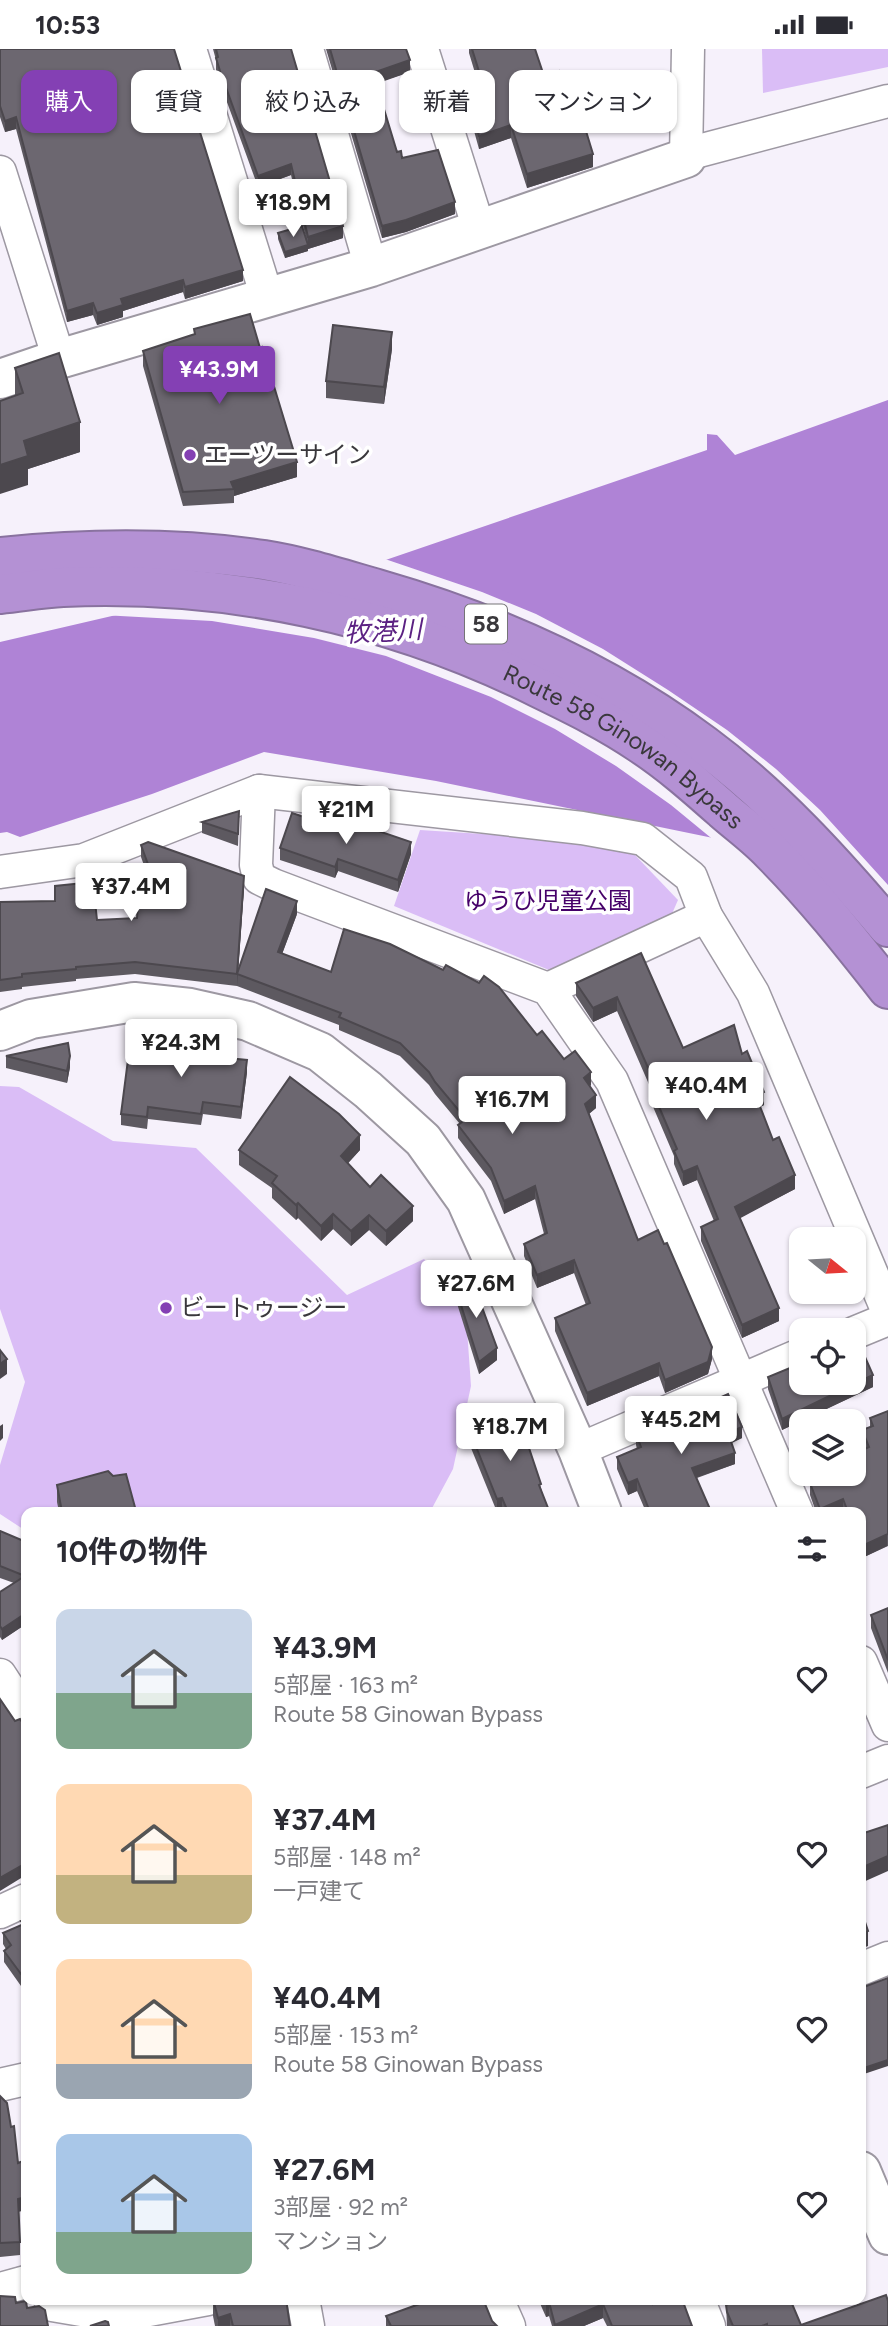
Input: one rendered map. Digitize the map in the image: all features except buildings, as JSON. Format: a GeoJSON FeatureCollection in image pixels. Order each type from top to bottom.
{"type":"FeatureCollection","features":[{"type":"Feature","properties":{"kind":"highway","name":"Route 58 Ginowan Bypass"},"geometry":{"type":"LineString","coordinates":[[0,557],[60,551],[119,550],[188,552],[264,560],[318,571],[479,621],[533,644],[593,676],[705,745],[754,786],[811,841],[883,922]]}},
{"type":"Feature","properties":{"kind":"highway","name":"Route 58 Ginowan Bypass"},"geometry":{"type":"LineString","coordinates":[[0,594],[61,587],[183,588],[268,599],[374,622],[475,658],[521,678],[588,712],[641,744],[685,776],[769,849],[801,883],[888,989]]}},
{"type":"Feature","properties":{"kind":"street"},"geometry":{"type":"LineString","coordinates":[[191,49],[267,297]]}},
{"type":"Feature","properties":{"kind":"street"},"geometry":{"type":"LineString","coordinates":[[307,49],[371,267]]}},
{"type":"Feature","properties":{"kind":"street"},"geometry":{"type":"LineString","coordinates":[[422,49],[479,229]]}},
{"type":"Feature","properties":{"kind":"street"},"geometry":{"type":"LineString","coordinates":[[688,49],[689,155]]}},
{"type":"Feature","properties":{"kind":"street"},"geometry":{"type":"LineString","coordinates":[[0,379],[371,267],[689,155],[888,101]]}},
{"type":"Feature","properties":{"kind":"street"},"geometry":{"type":"LineString","coordinates":[[0,172],[59,359]]}},
{"type":"Feature","properties":{"kind":"street"},"geometry":{"type":"LineString","coordinates":[[259,791],[256,865],[259,878],[548,989],[612,1081],[795,1507]]}},
{"type":"Feature","properties":{"kind":"street"},"geometry":{"type":"LineString","coordinates":[[0,872],[84,860],[259,791],[582,828],[643,839],[691,877],[706,916],[753,993],[888,1312]]}},
{"type":"Feature","properties":{"kind":"street"},"geometry":{"type":"LineString","coordinates":[[548,989],[706,916]]}},
{"type":"Feature","properties":{"kind":"street"},"geometry":{"type":"LineString","coordinates":[[0,1031],[31,1019],[134,1002],[190,1008],[248,1021],[320,1052],[368,1090],[423,1140],[466,1200],[578,1450],[600,1507]]}},
{"type":"Feature","properties":{"kind":"street"},"geometry":{"type":"LineString","coordinates":[[866,1328],[888,1319]]}},
{"type":"Feature","properties":{"kind":"street"},"geometry":{"type":"LineString","coordinates":[[578,1450],[789,1359]]}},
{"type":"Feature","properties":{"kind":"street"},"geometry":{"type":"LineString","coordinates":[[866,1674],[888,1725]]}},
{"type":"Feature","properties":{"kind":"street"},"geometry":{"type":"LineString","coordinates":[[0,1675],[21,1707]]}},
{"type":"Feature","properties":{"kind":"street"},"geometry":{"type":"LineString","coordinates":[[866,1770],[888,1761]]}},
{"type":"Feature","properties":{"kind":"street"},"geometry":{"type":"LineString","coordinates":[[0,1912],[21,1902]]}},
{"type":"Feature","properties":{"kind":"street"},"geometry":{"type":"LineString","coordinates":[[866,1967],[888,1958]]}},
{"type":"Feature","properties":{"kind":"street"},"geometry":{"type":"LineString","coordinates":[[866,2183],[888,2235]]}},
{"type":"Feature","properties":{"kind":"street"},"geometry":{"type":"LineString","coordinates":[[0,2289],[21,2283]]}},
{"type":"Feature","properties":{"kind":"street"},"geometry":{"type":"LineString","coordinates":[[52,2305],[117,2316],[176,2305]]}},
{"type":"Feature","properties":{"kind":"street"},"geometry":{"type":"LineString","coordinates":[[304,2305],[308,2326]]}},
{"type":"Feature","properties":{"kind":"street"},"geometry":{"type":"LineString","coordinates":[[500,2305],[509,2326]]}},
{"type":"Feature","properties":{"kind":"street"},"geometry":{"type":"LineString","coordinates":[[700,2305],[709,2326]]}},
{"type":"Feature","properties":{"kind":"green space"},"geometry":{"type":"Polygon","coordinates":[[[762,49],[888,49],[888,67],[763,93],[762,49]]]}},
{"type":"Feature","properties":{"kind":"green space","name":"ゆうひ児童公園"},"geometry":{"type":"Polygon","coordinates":[[[420,830],[575,840],[634,854],[678,900],[671,916],[549,970],[394,906],[420,830]]]}},
{"type":"Feature","properties":{"kind":"green space"},"geometry":{"type":"Polygon","coordinates":[[[0,1086],[19,1087],[113,1141],[196,1148],[347,1295],[424,1259],[465,1301],[471,1386],[453,1469],[433,1507],[21,1507],[21,1528],[0,1514],[0,1465],[25,1382],[0,1309],[0,1086]]]}},
{"type":"Feature","properties":{"kind":"water","name":"牧港川"},"geometry":{"type":"Polygon","coordinates":[[[888,400],[888,893],[718,839],[436,781],[264,752],[152,794],[20,837],[7,832],[0,833],[0,642],[344,562],[371,565],[707,450],[707,434],[717,435],[735,455],[888,400]]]}},
{"type":"Feature","properties":{"kind":"pier"},"geometry":{"type":"Polygon","coordinates":[[[382,558],[482,592],[536,614],[603,649],[668,690],[727,730],[776,769],[820,810],[888,885],[888,896],[716,842],[671,805],[616,766],[555,729],[491,697],[386,656],[314,638],[212,621],[102,615],[344,559],[371,562],[382,558]]]}},
{"type":"Feature","properties":{"kind":"place","name":"エーツーサイン"},"geometry":{"type":"Point","coordinates":[190,455]}},
{"type":"Feature","properties":{"kind":"place","name":"ビートゥージー"},"geometry":{"type":"Point","coordinates":[166,1308]}}]}
